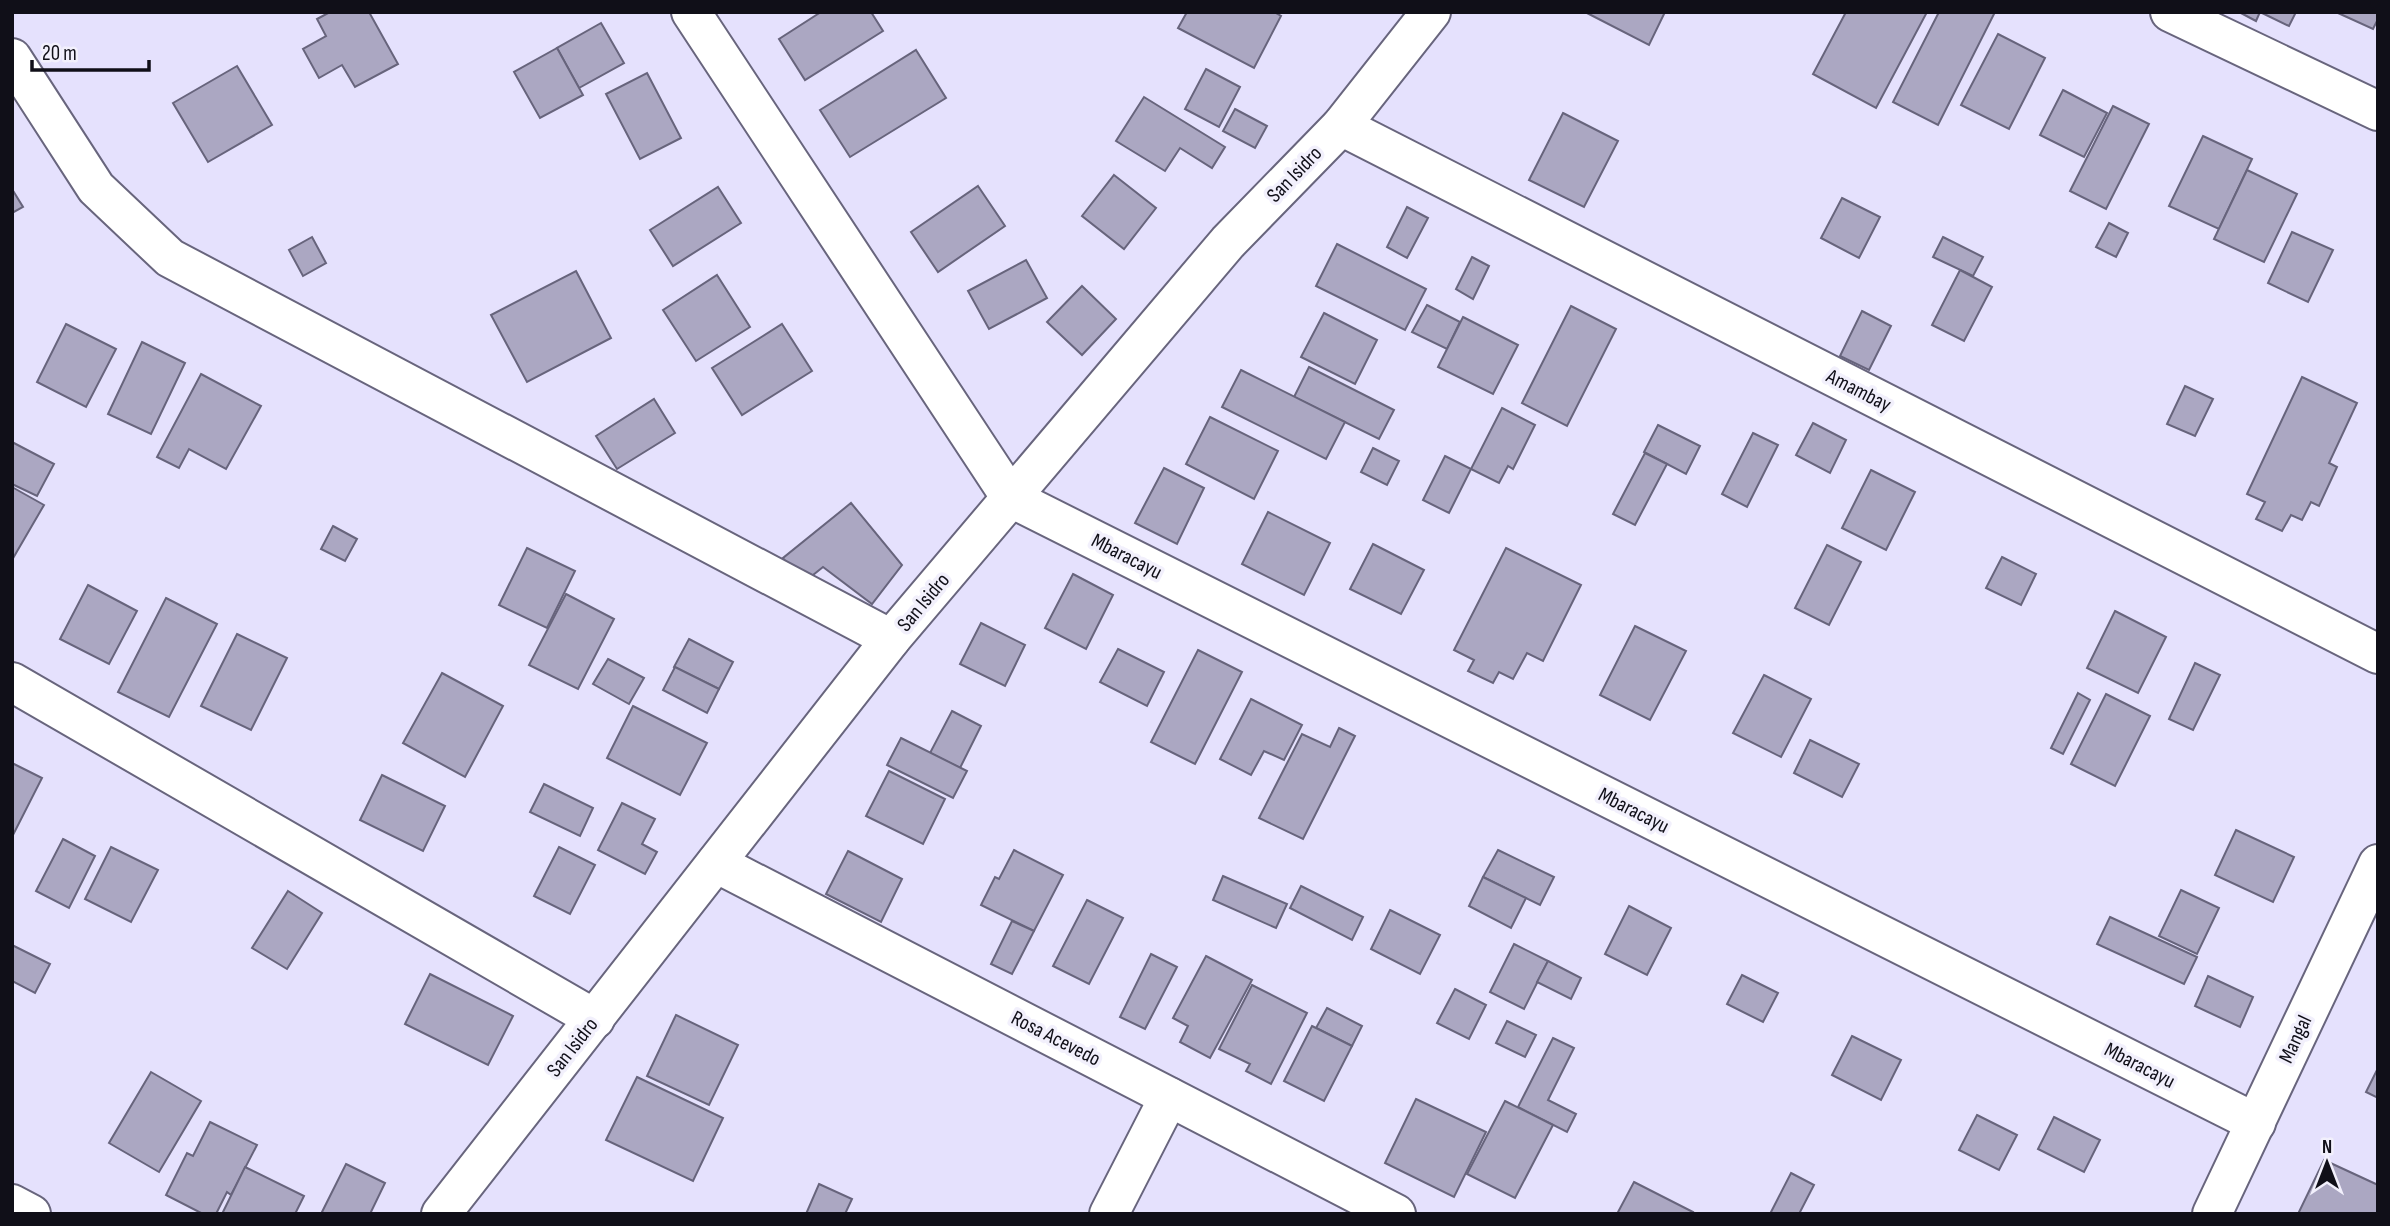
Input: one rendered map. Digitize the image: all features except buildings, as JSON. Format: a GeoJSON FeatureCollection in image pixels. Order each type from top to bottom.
{"type":"FeatureCollection","features":[{"type":"Feature","properties":{"kind":"street"},"geometry":{"type":"LineString","coordinates":[[691,12],[1011,498]]}},
{"type":"Feature","properties":{"kind":"street","name":"San Isidro"},"geometry":{"type":"LineString","coordinates":[[441,1214],[891,639],[1227,242],[1341,125],[1431,12]]}},
{"type":"Feature","properties":{"kind":"street"},"geometry":{"type":"LineString","coordinates":[[2170,12],[2378,111]]}},
{"type":"Feature","properties":{"kind":"street"},"geometry":{"type":"LineString","coordinates":[[12,58],[96,188],[170,258],[891,639]]}},
{"type":"Feature","properties":{"kind":"street","name":"Amambay"},"geometry":{"type":"LineString","coordinates":[[1341,125],[2378,654]]}},
{"type":"Feature","properties":{"kind":"street","name":"Mbaracayu"},"geometry":{"type":"LineString","coordinates":[[1011,498],[2256,1123]]}},
{"type":"Feature","properties":{"kind":"street"},"geometry":{"type":"LineString","coordinates":[[12,682],[595,1019]]}},
{"type":"Feature","properties":{"kind":"street","name":"Rosa Acevedo"},"geometry":{"type":"LineString","coordinates":[[716,863],[1396,1214]]}},
{"type":"Feature","properties":{"kind":"street","name":"Mangal"},"geometry":{"type":"LineString","coordinates":[[2212,1214],[2378,864]]}},
{"type":"Feature","properties":{"kind":"street"},"geometry":{"type":"LineString","coordinates":[[1109,1214],[1169,1097]]}},
{"type":"Feature","properties":{"kind":"street"},"geometry":{"type":"LineString","coordinates":[[12,1204],[31,1214]]}}]}
